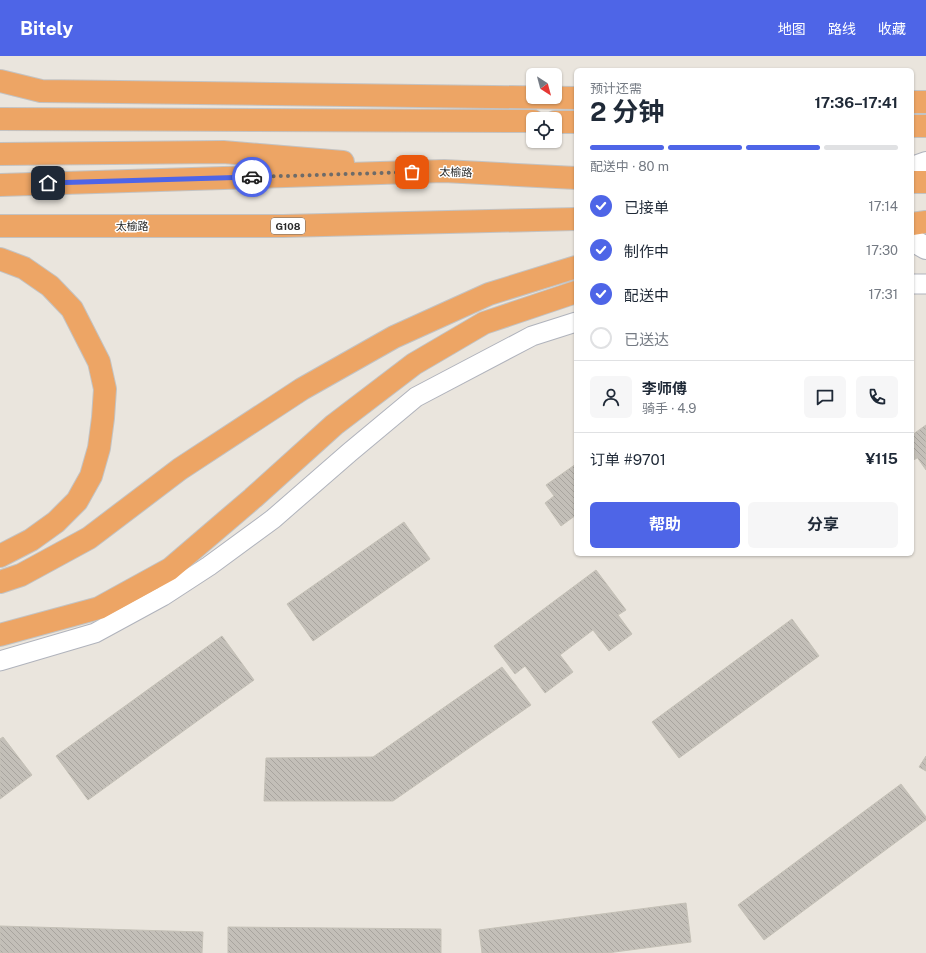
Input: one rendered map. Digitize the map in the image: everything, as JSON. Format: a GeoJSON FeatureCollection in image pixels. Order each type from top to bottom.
{"type":"FeatureCollection","features":[{"type":"Feature","properties":{"kind":"highway"},"geometry":{"type":"LineString","coordinates":[[0,81],[41,91],[574,98]]}},
{"type":"Feature","properties":{"kind":"highway"},"geometry":{"type":"LineString","coordinates":[[914,102],[926,102]]}},
{"type":"Feature","properties":{"kind":"highway"},"geometry":{"type":"LineString","coordinates":[[0,119],[526,122]]}},
{"type":"Feature","properties":{"kind":"highway"},"geometry":{"type":"LineString","coordinates":[[562,122],[574,122]]}},
{"type":"Feature","properties":{"kind":"highway"},"geometry":{"type":"LineString","coordinates":[[914,126],[926,126]]}},
{"type":"Feature","properties":{"kind":"highway"},"geometry":{"type":"LineString","coordinates":[[0,150],[27,154]]}},
{"type":"Feature","properties":{"kind":"highway"},"geometry":{"type":"LineString","coordinates":[[0,154],[223,152],[444,171]]}},
{"type":"Feature","properties":{"kind":"highway","name":"太榆路"},"geometry":{"type":"LineString","coordinates":[[0,185],[444,171],[574,178]]}},
{"type":"Feature","properties":{"kind":"highway"},"geometry":{"type":"LineString","coordinates":[[914,182],[926,182]]}},
{"type":"Feature","properties":{"kind":"highway"},"geometry":{"type":"LineString","coordinates":[[914,217],[926,217]]}},
{"type":"Feature","properties":{"kind":"highway","name":"太榆路"},"geometry":{"type":"LineString","coordinates":[[0,226],[283,226],[574,220]]}},
{"type":"Feature","properties":{"kind":"highway"},"geometry":{"type":"LineString","coordinates":[[914,224],[926,222]]}},
{"type":"Feature","properties":{"kind":"highway"},"geometry":{"type":"LineString","coordinates":[[0,260],[24,268],[50,286],[72,309],[99,362],[105,389],[103,418],[91,476],[76,501],[50,527],[31,540],[0,556]]}},
{"type":"Feature","properties":{"kind":"highway"},"geometry":{"type":"LineString","coordinates":[[0,582],[21,575],[88,538],[180,469],[302,389],[394,337],[489,294],[574,268]]}},
{"type":"Feature","properties":{"kind":"highway"},"geometry":{"type":"LineString","coordinates":[[0,635],[99,608],[170,569],[334,426],[414,364],[484,323],[574,293]]}},
{"type":"Feature","properties":{"kind":"main road"},"geometry":{"type":"LineString","coordinates":[[914,167],[926,163]]}},
{"type":"Feature","properties":{"kind":"main road"},"geometry":{"type":"LineString","coordinates":[[914,241],[926,248]]}},
{"type":"Feature","properties":{"kind":"street"},"geometry":{"type":"LineString","coordinates":[[914,284],[926,284]]}},
{"type":"Feature","properties":{"kind":"street"},"geometry":{"type":"LineString","coordinates":[[0,661],[95,634],[164,596],[209,566],[273,519],[416,397],[532,336],[574,323]]}},
{"type":"Feature","properties":{"kind":"building"},"geometry":{"type":"Polygon","coordinates":[[[926,425],[926,470],[914,453],[914,434],[926,425]]]}},
{"type":"Feature","properties":{"kind":"building"},"geometry":{"type":"Polygon","coordinates":[[[574,465],[574,516],[561,526],[545,503],[554,496],[546,485],[574,465]]]}},
{"type":"Feature","properties":{"kind":"building"},"geometry":{"type":"Polygon","coordinates":[[[404,522],[430,559],[313,641],[287,604],[404,522]]]}},
{"type":"Feature","properties":{"kind":"building"},"geometry":{"type":"Polygon","coordinates":[[[596,570],[626,610],[618,615],[632,634],[609,651],[593,630],[560,655],[573,672],[545,693],[525,666],[515,674],[494,646],[596,570]]]}},
{"type":"Feature","properties":{"kind":"building"},"geometry":{"type":"Polygon","coordinates":[[[792,619],[819,656],[679,758],[652,722],[792,619]]]}},
{"type":"Feature","properties":{"kind":"building"},"geometry":{"type":"Polygon","coordinates":[[[222,636],[254,680],[88,800],[56,756],[222,636]]]}},
{"type":"Feature","properties":{"kind":"building"},"geometry":{"type":"Polygon","coordinates":[[[502,667],[531,705],[393,801],[264,801],[266,758],[373,757],[502,667]]]}},
{"type":"Feature","properties":{"kind":"building"},"geometry":{"type":"Polygon","coordinates":[[[3,737],[32,775],[0,799],[0,739],[3,737]]]}},
{"type":"Feature","properties":{"kind":"building"},"geometry":{"type":"Polygon","coordinates":[[[926,756],[926,771],[919,767],[926,756]]]}},
{"type":"Feature","properties":{"kind":"building"},"geometry":{"type":"Polygon","coordinates":[[[901,784],[926,817],[926,820],[764,940],[738,905],[901,784]]]}},
{"type":"Feature","properties":{"kind":"building"},"geometry":{"type":"Polygon","coordinates":[[[686,903],[691,942],[607,953],[482,953],[479,930],[686,903]]]}},
{"type":"Feature","properties":{"kind":"building"},"geometry":{"type":"Polygon","coordinates":[[[0,926],[203,932],[202,953],[0,953],[0,926]]]}},
{"type":"Feature","properties":{"kind":"building"},"geometry":{"type":"Polygon","coordinates":[[[228,927],[441,929],[441,953],[228,953],[228,927]]]}},
{"type":"Feature","properties":{"kind":"way so far"},"geometry":{"type":"LineString","coordinates":[[252,177],[412,172]]}},
{"type":"Feature","properties":{"kind":"route"},"geometry":{"type":"LineString","coordinates":[[48,183],[252,177]]}}]}
